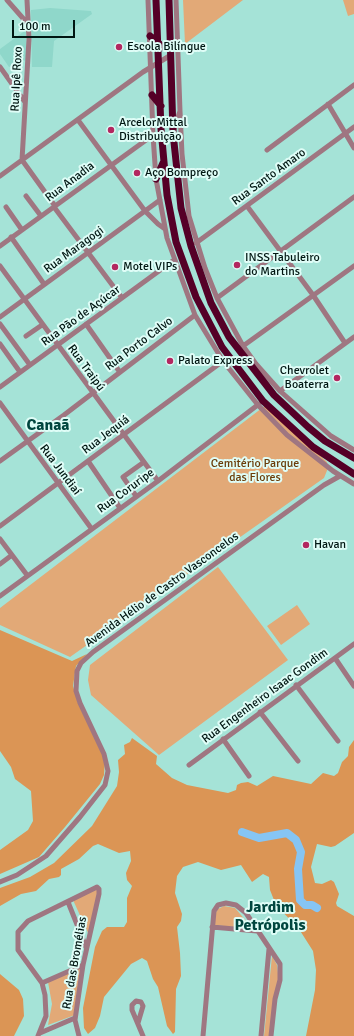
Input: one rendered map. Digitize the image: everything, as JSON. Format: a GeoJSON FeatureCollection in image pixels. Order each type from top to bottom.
{"type":"FeatureCollection","features":[{"type":"Feature","properties":{"kind":"highway"},"geometry":{"type":"LineString","coordinates":[[156,0],[160,106],[167,195],[174,234],[196,296],[222,347],[260,403],[313,447],[354,474]]}},
{"type":"Feature","properties":{"kind":"highway"},"geometry":{"type":"LineString","coordinates":[[168,0],[174,133],[181,208],[191,246],[211,303],[219,321],[249,365],[284,406],[325,441],[354,458]]}},
{"type":"Feature","properties":{"kind":"highway"},"geometry":{"type":"LineString","coordinates":[[150,36],[158,44],[166,47],[171,43]]}},
{"type":"Feature","properties":{"kind":"highway"},"geometry":{"type":"LineString","coordinates":[[152,95],[160,106]]}},
{"type":"Feature","properties":{"kind":"highway"},"geometry":{"type":"LineString","coordinates":[[156,179],[164,161]]}},
{"type":"Feature","properties":{"kind":"street"},"geometry":{"type":"LineString","coordinates":[[7,0],[28,24]]}},
{"type":"Feature","properties":{"kind":"street","name":"Rua Ipê Roxo"},"geometry":{"type":"LineString","coordinates":[[22,160],[25,102],[23,96],[28,24],[27,0]]}},
{"type":"Feature","properties":{"kind":"street"},"geometry":{"type":"LineString","coordinates":[[148,0],[152,135],[156,179],[165,228],[174,260],[195,315],[223,361],[287,435],[333,471],[354,484]]}},
{"type":"Feature","properties":{"kind":"street"},"geometry":{"type":"LineString","coordinates":[[176,0],[180,111],[189,216],[196,243],[217,298],[243,346],[256,364],[280,391],[331,436],[354,450]]}},
{"type":"Feature","properties":{"kind":"street"},"geometry":{"type":"LineString","coordinates":[[0,176],[151,67],[171,55]]}},
{"type":"Feature","properties":{"kind":"street"},"geometry":{"type":"LineString","coordinates":[[0,67],[23,96]]}},
{"type":"Feature","properties":{"kind":"street"},"geometry":{"type":"LineString","coordinates":[[267,150],[354,85]]}},
{"type":"Feature","properties":{"kind":"street"},"geometry":{"type":"LineString","coordinates":[[328,104],[354,148]]}},
{"type":"Feature","properties":{"kind":"street"},"geometry":{"type":"LineString","coordinates":[[174,133],[180,111]]}},
{"type":"Feature","properties":{"kind":"street"},"geometry":{"type":"LineString","coordinates":[[78,120],[145,211],[158,224],[165,228]]}},
{"type":"Feature","properties":{"kind":"street","name":"Rua Santo Amaro"},"geometry":{"type":"LineString","coordinates":[[196,243],[354,127]]}},
{"type":"Feature","properties":{"kind":"street","name":"Rua Anadia"},"geometry":{"type":"LineString","coordinates":[[1,243],[12,238],[152,135]]}},
{"type":"Feature","properties":{"kind":"street"},"geometry":{"type":"LineString","coordinates":[[22,160],[122,298]]}},
{"type":"Feature","properties":{"kind":"street"},"geometry":{"type":"LineString","coordinates":[[26,196],[41,216]]}},
{"type":"Feature","properties":{"kind":"street"},"geometry":{"type":"LineString","coordinates":[[217,298],[354,197]]}},
{"type":"Feature","properties":{"kind":"street","name":"Rua Maragogi"},"geometry":{"type":"LineString","coordinates":[[0,317],[160,200]]}},
{"type":"Feature","properties":{"kind":"street"},"geometry":{"type":"LineString","coordinates":[[247,206],[313,294],[345,343]]}},
{"type":"Feature","properties":{"kind":"street"},"geometry":{"type":"LineString","coordinates":[[6,207],[22,230]]}},
{"type":"Feature","properties":{"kind":"street"},"geometry":{"type":"LineString","coordinates":[[12,238],[44,284]]}},
{"type":"Feature","properties":{"kind":"street","name":"Rua Pão de Açúcar"},"geometry":{"type":"LineString","coordinates":[[0,387],[174,260]]}},
{"type":"Feature","properties":{"kind":"street","name":"Rua Traipú"},"geometry":{"type":"LineString","coordinates":[[0,266],[23,300],[158,481]]}},
{"type":"Feature","properties":{"kind":"street"},"geometry":{"type":"LineString","coordinates":[[243,346],[313,294],[354,266]]}},
{"type":"Feature","properties":{"kind":"street","name":"Rua Porto Calvo"},"geometry":{"type":"LineString","coordinates":[[0,461],[195,315]]}},
{"type":"Feature","properties":{"kind":"street"},"geometry":{"type":"LineString","coordinates":[[0,324],[30,365]]}},
{"type":"Feature","properties":{"kind":"street"},"geometry":{"type":"LineString","coordinates":[[86,324],[119,371]]}},
{"type":"Feature","properties":{"kind":"street"},"geometry":{"type":"LineString","coordinates":[[26,336],[42,325]]}},
{"type":"Feature","properties":{"kind":"street"},"geometry":{"type":"LineString","coordinates":[[280,391],[354,337]]}},
{"type":"Feature","properties":{"kind":"street"},"geometry":{"type":"LineString","coordinates":[[0,344],[20,372]]}},
{"type":"Feature","properties":{"kind":"street","name":"Rua Jequiá"},"geometry":{"type":"LineString","coordinates":[[0,526],[223,361]]}},
{"type":"Feature","properties":{"kind":"street","name":"Rua Coruripe"},"geometry":{"type":"LineString","coordinates":[[0,596],[91,528],[158,481],[260,403]]}},
{"type":"Feature","properties":{"kind":"street","name":"Rua Jundiaí"},"geometry":{"type":"LineString","coordinates":[[0,404],[91,528]]}},
{"type":"Feature","properties":{"kind":"street"},"geometry":{"type":"LineString","coordinates":[[88,461],[120,508]]}},
{"type":"Feature","properties":{"kind":"street"},"geometry":{"type":"LineString","coordinates":[[136,496],[123,480],[124,475],[144,462]]}},
{"type":"Feature","properties":{"kind":"street","name":"Avenida Hélio de Castro Vasconcelos"},"geometry":{"type":"LineString","coordinates":[[324,485],[333,471]]}},
{"type":"Feature","properties":{"kind":"street","name":"Avenida Hélio de Castro Vasconcelos"},"geometry":{"type":"LineString","coordinates":[[0,882],[17,875],[46,856],[70,829],[105,785],[108,771],[104,754],[80,703],[76,691],[77,671],[81,662],[324,485],[340,476]]}},
{"type":"Feature","properties":{"kind":"street"},"geometry":{"type":"LineString","coordinates":[[0,539],[27,575]]}},
{"type":"Feature","properties":{"kind":"street"},"geometry":{"type":"LineString","coordinates":[[0,564],[12,555]]}},
{"type":"Feature","properties":{"kind":"street","name":"Rua Engenheiro Isaac Gondim"},"geometry":{"type":"LineString","coordinates":[[189,765],[296,685],[354,644]]}},
{"type":"Feature","properties":{"kind":"street"},"geometry":{"type":"LineString","coordinates":[[334,658],[354,686]]}},
{"type":"Feature","properties":{"kind":"street"},"geometry":{"type":"LineString","coordinates":[[296,685],[338,741]]}},
{"type":"Feature","properties":{"kind":"street"},"geometry":{"type":"LineString","coordinates":[[260,712],[298,761]]}},
{"type":"Feature","properties":{"kind":"street"},"geometry":{"type":"LineString","coordinates":[[223,740],[249,776]]}},
{"type":"Feature","properties":{"kind":"street","name":"Rua das Bromélias"},"geometry":{"type":"LineString","coordinates":[[68,902],[96,887],[99,889],[86,948],[75,1018],[79,1036]]}},
{"type":"Feature","properties":{"kind":"street"},"geometry":{"type":"LineString","coordinates":[[39,1034],[47,1009],[42,983],[22,956],[17,944],[18,932],[22,926],[68,902],[86,948]]}},
{"type":"Feature","properties":{"kind":"street"},"geometry":{"type":"LineString","coordinates":[[203,1036],[212,927],[216,908],[221,904],[226,903],[236,905],[242,909],[278,960],[280,970],[271,1036]]}},
{"type":"Feature","properties":{"kind":"street"},"geometry":{"type":"LineString","coordinates":[[212,927],[257,931]]}},
{"type":"Feature","properties":{"kind":"street"},"geometry":{"type":"LineString","coordinates":[[261,1036],[269,949]]}},
{"type":"Feature","properties":{"kind":"street"},"geometry":{"type":"LineString","coordinates":[[42,983],[83,965]]}},
{"type":"Feature","properties":{"kind":"street"},"geometry":{"type":"LineString","coordinates":[[39,1034],[75,1018]]}},
{"type":"Feature","properties":{"kind":"street"},"geometry":{"type":"LineString","coordinates":[[138,1023],[143,1036]]}},
{"type":"Feature","properties":{"kind":"shaded area"},"geometry":{"type":"Polygon","coordinates":[[[50,8],[91,11],[92,14],[54,41],[52,67],[32,67],[31,10],[50,8]]]}},
{"type":"Feature","properties":{"kind":"shaded area"},"geometry":{"type":"Polygon","coordinates":[[[26,30],[26,60],[9,67],[0,54],[0,49],[26,30]]]}},
{"type":"Feature","properties":{"kind":"shaded area"},"geometry":{"type":"Polygon","coordinates":[[[0,630],[72,661],[87,654],[76,666],[73,686],[78,703],[105,760],[104,775],[100,784],[39,857],[0,874],[0,850],[28,830],[33,821],[31,791],[15,779],[11,767],[0,751],[0,630]]]}},
{"type":"Feature","properties":{"kind":"shaded area"},"geometry":{"type":"Polygon","coordinates":[[[132,738],[157,756],[156,764],[172,778],[187,785],[228,793],[236,790],[237,785],[241,783],[248,782],[257,786],[273,776],[311,784],[323,773],[334,776],[338,773],[342,762],[348,756],[349,747],[354,740],[354,833],[335,846],[331,847],[317,844],[311,867],[315,883],[322,884],[331,880],[334,882],[339,894],[336,903],[337,906],[354,916],[354,1036],[306,1036],[315,990],[316,970],[313,951],[299,929],[276,905],[270,890],[269,877],[263,874],[252,882],[241,865],[221,870],[198,862],[183,867],[177,876],[175,893],[182,914],[181,921],[177,927],[181,976],[176,989],[175,1032],[173,1034],[167,1026],[158,987],[153,979],[147,961],[142,958],[131,964],[104,997],[100,1016],[95,1028],[88,1034],[84,1028],[83,1008],[95,947],[102,931],[107,927],[124,927],[127,922],[127,898],[132,886],[127,880],[126,873],[131,861],[130,851],[119,853],[98,844],[93,846],[79,859],[61,869],[61,875],[59,877],[49,879],[36,891],[21,894],[0,906],[0,888],[30,877],[54,863],[92,826],[117,786],[119,772],[118,760],[125,754],[124,745],[130,742],[132,738]]]}},
{"type":"Feature","properties":{"kind":"shaded area"},"geometry":{"type":"Polygon","coordinates":[[[0,974],[19,990],[23,999],[24,1016],[14,1036],[0,1036],[0,974]]]}},
{"type":"Feature","properties":{"kind":"green space"},"geometry":{"type":"Polygon","coordinates":[[[183,0],[243,0],[185,44],[183,0]]]}},
{"type":"Feature","properties":{"kind":"green space"},"geometry":{"type":"Polygon","coordinates":[[[343,0],[354,0],[354,14],[348,16],[343,0]]]}},
{"type":"Feature","properties":{"kind":"green space","name":"Cemitério Parque das Flores"},"geometry":{"type":"Polygon","coordinates":[[[266,405],[327,462],[328,468],[324,478],[70,657],[0,625],[0,608],[266,405]]]}},
{"type":"Feature","properties":{"kind":"green space"},"geometry":{"type":"Polygon","coordinates":[[[218,567],[288,660],[159,755],[91,695],[88,680],[90,665],[218,567]]]}},
{"type":"Feature","properties":{"kind":"green space"},"geometry":{"type":"Polygon","coordinates":[[[297,605],[310,624],[281,645],[267,626],[297,605]]]}},
{"type":"Feature","properties":{"kind":"green space"},"geometry":{"type":"Polygon","coordinates":[[[98,889],[89,935],[73,900],[98,889]]]}},
{"type":"Feature","properties":{"kind":"green space"},"geometry":{"type":"Polygon","coordinates":[[[224,906],[235,908],[253,929],[214,925],[215,914],[218,909],[224,906]]]}},
{"type":"Feature","properties":{"kind":"green space"},"geometry":{"type":"Polygon","coordinates":[[[272,956],[277,965],[279,981],[269,1036],[264,1036],[272,956]]]}},
{"type":"Feature","properties":{"kind":"green space"},"geometry":{"type":"Polygon","coordinates":[[[81,967],[75,1015],[48,1025],[52,1004],[48,982],[81,967]]]}},
{"type":"Feature","properties":{"kind":"waterway"},"geometry":{"type":"LineString","coordinates":[[242,832],[259,838],[287,833],[296,840],[301,852],[298,869],[300,900],[305,905],[312,905],[317,908]]}},
{"type":"Feature","properties":{"kind":"place","name":"Escola Bilíngue"},"geometry":{"type":"Point","coordinates":[119,47]}},
{"type":"Feature","properties":{"kind":"place","name":"ArcelorMittal Distribuição"},"geometry":{"type":"Point","coordinates":[111,130]}},
{"type":"Feature","properties":{"kind":"place","name":"Aço Bompreço"},"geometry":{"type":"Point","coordinates":[137,173]}},
{"type":"Feature","properties":{"kind":"place","name":"INSS Tabuleiro do Martins"},"geometry":{"type":"Point","coordinates":[237,265]}},
{"type":"Feature","properties":{"kind":"place","name":"Motel VIPs"},"geometry":{"type":"Point","coordinates":[115,267]}},
{"type":"Feature","properties":{"kind":"place","name":"Palato Express"},"geometry":{"type":"Point","coordinates":[170,361]}},
{"type":"Feature","properties":{"kind":"place","name":"Chevrolet Boaterra"},"geometry":{"type":"Point","coordinates":[337,378]}},
{"type":"Feature","properties":{"kind":"place","name":"Havan"},"geometry":{"type":"Point","coordinates":[306,545]}},
{"type":"Feature","properties":{"kind":"district","name":"Canaã"},"geometry":{"type":"Point","coordinates":[48,426]}},
{"type":"Feature","properties":{"kind":"district","name":"Jardim Petrópolis"},"geometry":{"type":"Point","coordinates":[270,917]}}]}
